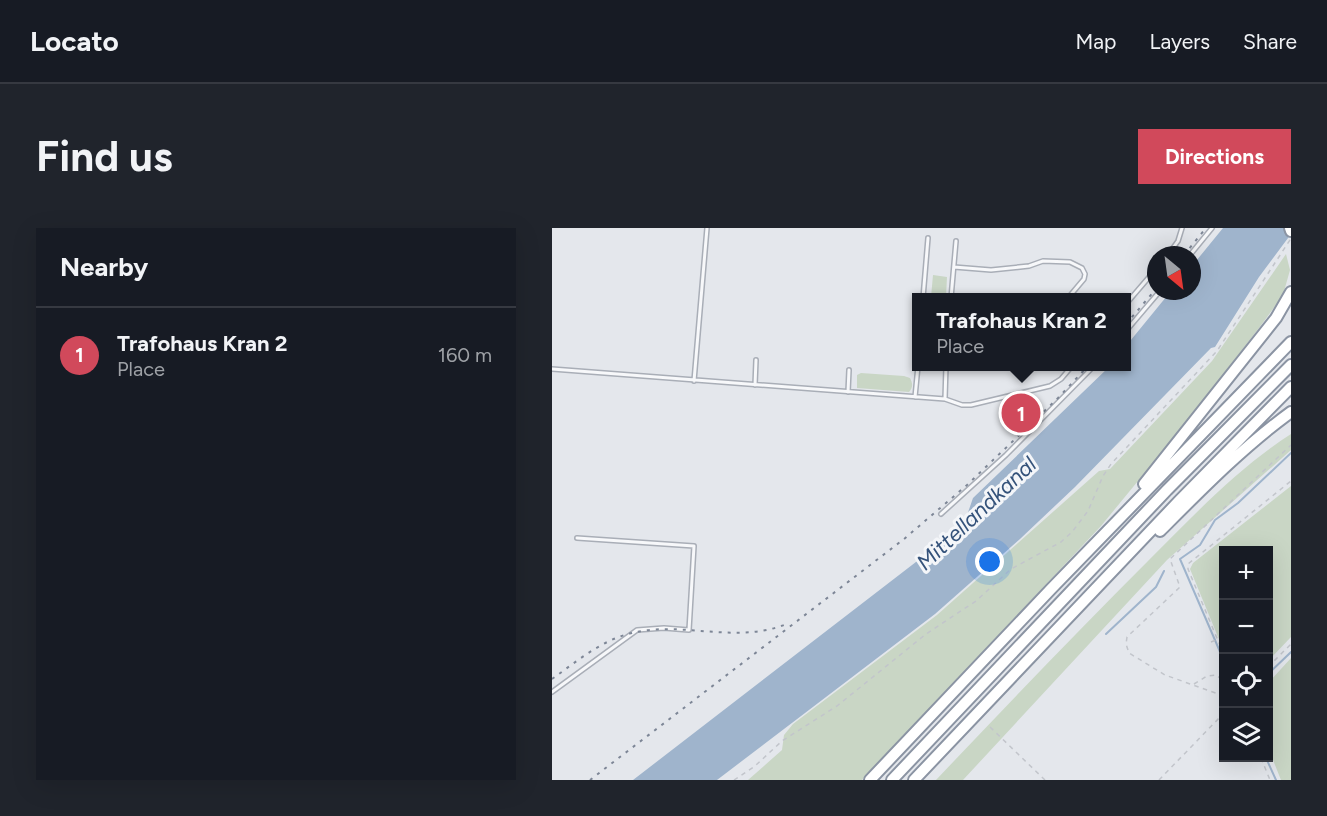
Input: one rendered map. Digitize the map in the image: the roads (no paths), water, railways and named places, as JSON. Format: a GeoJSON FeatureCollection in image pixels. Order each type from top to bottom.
{"type":"FeatureCollection","features":[{"type":"Feature","properties":{"kind":"highway"},"geometry":{"type":"LineString","coordinates":[[1051,589],[1155,471],[1276,318],[1291,292]]}},
{"type":"Feature","properties":{"kind":"highway"},"geometry":{"type":"LineString","coordinates":[[870,780],[1051,589],[1291,342]]}},
{"type":"Feature","properties":{"kind":"highway"},"geometry":{"type":"LineString","coordinates":[[892,780],[1167,490],[1291,365]]}},
{"type":"Feature","properties":{"kind":"highway"},"geometry":{"type":"LineString","coordinates":[[914,780],[1291,387]]}},
{"type":"Feature","properties":{"kind":"highway"},"geometry":{"type":"LineString","coordinates":[[1079,607],[1127,564],[1230,461],[1291,412]]}},
{"type":"Feature","properties":{"kind":"lane"},"geometry":{"type":"LineString","coordinates":[[694,381],[707,228]]}},
{"type":"Feature","properties":{"kind":"lane"},"geometry":{"type":"LineString","coordinates":[[1174,246],[1182,228]]}},
{"type":"Feature","properties":{"kind":"lane"},"geometry":{"type":"LineString","coordinates":[[1197,246],[1212,228]]}},
{"type":"Feature","properties":{"kind":"lane"},"geometry":{"type":"LineString","coordinates":[[923,293],[928,238]]}},
{"type":"Feature","properties":{"kind":"lane"},"geometry":{"type":"LineString","coordinates":[[951,293],[956,241]]}},
{"type":"Feature","properties":{"kind":"lane"},"geometry":{"type":"LineString","coordinates":[[954,267],[991,270],[1029,266],[1043,261],[1070,262],[1082,268],[1084,279],[1072,293]]}},
{"type":"Feature","properties":{"kind":"lane"},"geometry":{"type":"LineString","coordinates":[[1131,298],[1147,280]]}},
{"type":"Feature","properties":{"kind":"lane"},"geometry":{"type":"LineString","coordinates":[[1131,325],[1152,300]]}},
{"type":"Feature","properties":{"kind":"lane"},"geometry":{"type":"LineString","coordinates":[[755,385],[756,360]]}},
{"type":"Feature","properties":{"kind":"lane"},"geometry":{"type":"LineString","coordinates":[[552,369],[945,399],[962,405],[1030,392],[1057,383],[1068,371]]}},
{"type":"Feature","properties":{"kind":"lane"},"geometry":{"type":"LineString","coordinates":[[848,392],[849,370]]}},
{"type":"Feature","properties":{"kind":"lane"},"geometry":{"type":"LineString","coordinates":[[915,397],[918,371]]}},
{"type":"Feature","properties":{"kind":"lane"},"geometry":{"type":"LineString","coordinates":[[945,399],[946,371]]}},
{"type":"Feature","properties":{"kind":"lane"},"geometry":{"type":"LineString","coordinates":[[941,514],[1013,449],[1089,371]]}},
{"type":"Feature","properties":{"kind":"lane"},"geometry":{"type":"LineString","coordinates":[[552,692],[637,630],[664,628],[689,630],[694,546],[577,538]]}},
{"type":"Feature","properties":{"kind":"water","name":"Mittellandkanal"},"geometry":{"type":"Polygon","coordinates":[[[1223,228],[1291,228],[1291,234],[1259,277],[1215,347],[1211,348],[1075,487],[935,614],[717,780],[633,780],[964,524],[973,498],[1105,371],[1131,371],[1131,340],[1164,300],[1201,300],[1201,255],[1223,228]]]}},
{"type":"Feature","properties":{"kind":"waterway"},"geometry":{"type":"LineString","coordinates":[[1221,654],[1180,559],[1200,545],[1215,520],[1238,503],[1291,453]]}},
{"type":"Feature","properties":{"kind":"waterway"},"geometry":{"type":"LineString","coordinates":[[1106,634],[1156,587],[1164,571]]}},
{"type":"Feature","properties":{"kind":"waterway"},"geometry":{"type":"LineString","coordinates":[[1273,669],[1291,652]]}},
{"type":"Feature","properties":{"kind":"waterway"},"geometry":{"type":"LineString","coordinates":[[1268,762],[1276,780]]}},
{"type":"Feature","properties":{"kind":"railway"},"geometry":{"type":"LineString","coordinates":[[1191,246],[1206,228]]}},
{"type":"Feature","properties":{"kind":"railway"},"geometry":{"type":"LineString","coordinates":[[1131,318],[1147,300]]}},
{"type":"Feature","properties":{"kind":"railway"},"geometry":{"type":"LineString","coordinates":[[590,780],[904,539],[967,485],[1083,371]]}},
{"type":"Feature","properties":{"kind":"railway"},"geometry":{"type":"LineString","coordinates":[[552,679],[598,647],[628,634],[668,629],[749,632],[789,623]]}},
{"type":"Feature","properties":{"kind":"place","name":"Trafohaus Kran 2"},"geometry":{"type":"Point","coordinates":[1021,413]}}]}
